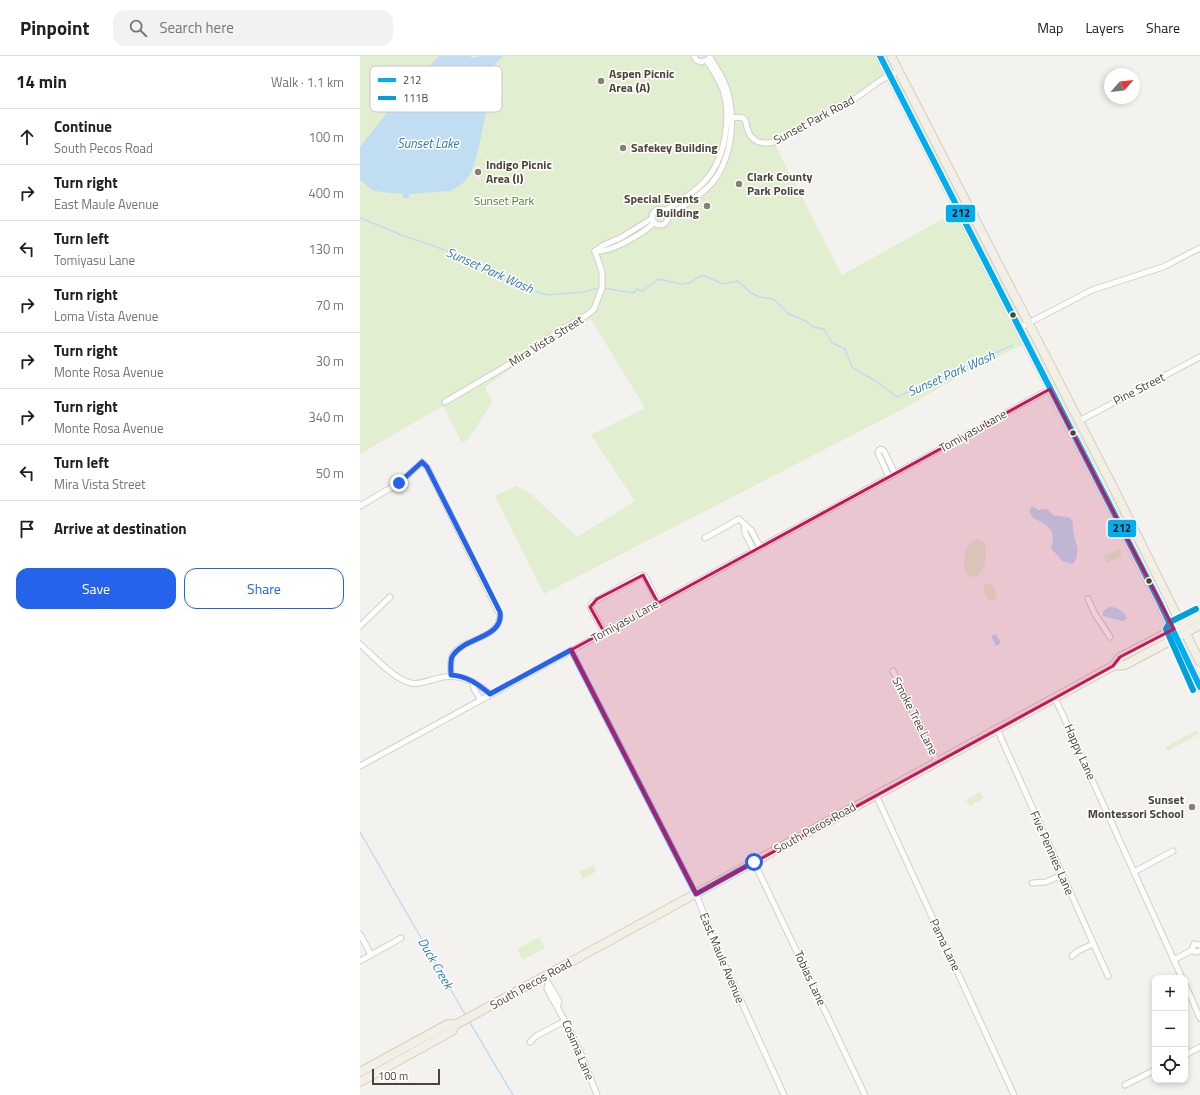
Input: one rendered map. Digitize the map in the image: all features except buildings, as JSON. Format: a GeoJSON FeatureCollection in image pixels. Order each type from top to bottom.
{"type":"FeatureCollection","features":[{"type":"Feature","properties":{"kind":"main road"},"geometry":{"type":"LineString","coordinates":[[880,56],[1175,633],[1200,687]]}},
{"type":"Feature","properties":{"kind":"main road"},"geometry":{"type":"LineString","coordinates":[[891,56],[1110,481],[1200,662]]}},
{"type":"Feature","properties":{"kind":"main road"},"geometry":{"type":"LineString","coordinates":[[972,236],[981,230]]}},
{"type":"Feature","properties":{"kind":"main road"},"geometry":{"type":"LineString","coordinates":[[1050,389],[1054,388],[1058,393],[1074,421],[1079,421]]}},
{"type":"Feature","properties":{"kind":"main road"},"geometry":{"type":"LineString","coordinates":[[1069,426],[1092,458],[1102,477],[1107,483],[1110,481]]}},
{"type":"Feature","properties":{"kind":"main road"},"geometry":{"type":"LineString","coordinates":[[1100,486],[1108,490],[1122,517],[1135,532]]}},
{"type":"Feature","properties":{"kind":"main road","name":"South Pecos Road"},"geometry":{"type":"LineString","coordinates":[[360,1072],[448,1024],[456,1025],[937,761],[1055,698],[1112,666],[1120,657],[1175,633],[1200,616]]}},
{"type":"Feature","properties":{"kind":"main road","name":"South Pecos Road"},"geometry":{"type":"LineString","coordinates":[[1184,628],[1200,625]]}},
{"type":"Feature","properties":{"kind":"main road"},"geometry":{"type":"LineString","coordinates":[[360,1082],[452,1031],[456,1025]]}},
{"type":"Feature","properties":{"kind":"street"},"geometry":{"type":"LineString","coordinates":[[694,56],[699,62],[709,58],[723,90],[729,118]]}},
{"type":"Feature","properties":{"kind":"street","name":"Sunset Park Road"},"geometry":{"type":"LineString","coordinates":[[729,118],[740,117],[744,119],[747,122],[748,133],[754,139],[763,143],[772,143],[856,98],[881,80],[899,71]]}},
{"type":"Feature","properties":{"kind":"street","name":"Mira Vista Street"},"geometry":{"type":"LineString","coordinates":[[666,214],[692,194],[705,182],[712,172],[721,152],[729,118]]}},
{"type":"Feature","properties":{"kind":"street","name":"Mira Vista Street"},"geometry":{"type":"LineString","coordinates":[[661,209],[666,214],[667,222],[664,224],[660,226],[653,221],[652,214],[656,210],[661,209]]}},
{"type":"Feature","properties":{"kind":"street","name":"Mira Vista Street"},"geometry":{"type":"LineString","coordinates":[[445,402],[532,351],[557,332],[587,315],[594,308],[602,288],[602,272],[595,251],[602,246],[653,221]]}},
{"type":"Feature","properties":{"kind":"street"},"geometry":{"type":"LineString","coordinates":[[1019,328],[1092,290],[1164,267],[1200,248]]}},
{"type":"Feature","properties":{"kind":"street","name":"Pine Street"},"geometry":{"type":"LineString","coordinates":[[1079,421],[1200,357]]}},
{"type":"Feature","properties":{"kind":"street","name":"Tomiyasu Lane"},"geometry":{"type":"LineString","coordinates":[[360,766],[1050,389]]}},
{"type":"Feature","properties":{"kind":"street"},"geometry":{"type":"LineString","coordinates":[[890,477],[878,453],[879,450],[884,450],[895,474]]}},
{"type":"Feature","properties":{"kind":"street"},"geometry":{"type":"LineString","coordinates":[[360,506],[399,483],[422,462],[427,467],[500,615],[499,624],[495,629],[464,646],[453,654],[451,659],[451,675]]}},
{"type":"Feature","properties":{"kind":"street"},"geometry":{"type":"LineString","coordinates":[[705,538],[739,519],[751,530],[760,547]]}},
{"type":"Feature","properties":{"kind":"street"},"geometry":{"type":"LineString","coordinates":[[744,524],[745,533],[754,550]]}},
{"type":"Feature","properties":{"kind":"street"},"geometry":{"type":"LineString","coordinates":[[604,632],[590,607],[592,603],[633,579],[643,575],[658,603]]}},
{"type":"Feature","properties":{"kind":"street"},"geometry":{"type":"LineString","coordinates":[[360,626],[390,597]]}},
{"type":"Feature","properties":{"kind":"street"},"geometry":{"type":"LineString","coordinates":[[1088,599],[1095,614],[1110,637]]}},
{"type":"Feature","properties":{"kind":"street"},"geometry":{"type":"LineString","coordinates":[[360,644],[400,678],[411,683],[424,682],[451,675],[473,682],[490,694]]}},
{"type":"Feature","properties":{"kind":"street","name":"East Maule Avenue"},"geometry":{"type":"LineString","coordinates":[[571,650],[696,894],[721,957],[784,1095]]}},
{"type":"Feature","properties":{"kind":"street","name":"Smoke Tree Lane"},"geometry":{"type":"LineString","coordinates":[[892,671],[937,761]]}},
{"type":"Feature","properties":{"kind":"street"},"geometry":{"type":"LineString","coordinates":[[473,682],[474,689],[480,700]]}},
{"type":"Feature","properties":{"kind":"street","name":"Happy Lane"},"geometry":{"type":"LineString","coordinates":[[1055,698],[1181,975]]}},
{"type":"Feature","properties":{"kind":"street","name":"Five Pennies Lane"},"geometry":{"type":"LineString","coordinates":[[997,729],[1108,976]]}},
{"type":"Feature","properties":{"kind":"street","name":"Pama Lane"},"geometry":{"type":"LineString","coordinates":[[876,795],[1014,1095]]}},
{"type":"Feature","properties":{"kind":"street"},"geometry":{"type":"LineString","coordinates":[[1134,872],[1173,851]]}},
{"type":"Feature","properties":{"kind":"street","name":"Tobias Lane"},"geometry":{"type":"LineString","coordinates":[[754,862],[865,1095]]}},
{"type":"Feature","properties":{"kind":"street"},"geometry":{"type":"LineString","coordinates":[[1032,883],[1046,882],[1062,875]]}},
{"type":"Feature","properties":{"kind":"street"},"geometry":{"type":"LineString","coordinates":[[360,934],[371,955]]}},
{"type":"Feature","properties":{"kind":"street"},"geometry":{"type":"LineString","coordinates":[[360,961],[401,938]]}},
{"type":"Feature","properties":{"kind":"street"},"geometry":{"type":"LineString","coordinates":[[1072,956],[1078,951],[1093,944]]}},
{"type":"Feature","properties":{"kind":"street"},"geometry":{"type":"LineString","coordinates":[[1174,960],[1192,950],[1194,944],[1200,945]]}},
{"type":"Feature","properties":{"kind":"street"},"geometry":{"type":"LineString","coordinates":[[1192,950],[1197,953],[1200,951]]}},
{"type":"Feature","properties":{"kind":"street","name":"Cosima Lane"},"geometry":{"type":"LineString","coordinates":[[544,976],[548,984],[547,989],[554,1004],[558,1006],[565,1020],[597,1095]]}},
{"type":"Feature","properties":{"kind":"street"},"geometry":{"type":"LineString","coordinates":[[1188,991],[1200,1018]]}},
{"type":"Feature","properties":{"kind":"street"},"geometry":{"type":"LineString","coordinates":[[530,1042],[536,1036],[565,1020]]}},
{"type":"Feature","properties":{"kind":"street"},"geometry":{"type":"LineString","coordinates":[[1188,1053],[1200,1047]]}},
{"type":"Feature","properties":{"kind":"street"},"geometry":{"type":"LineString","coordinates":[[1125,1085],[1152,1072]]}},
{"type":"Feature","properties":{"kind":"highlighted area"},"geometry":{"type":"Polygon","coordinates":[[[1050,389],[1174,629],[1120,657],[1113,666],[696,894],[571,650],[604,632],[590,607],[597,599],[643,575],[658,603],[1050,389]]]}},
{"type":"Feature","properties":{"kind":"green space","name":"Sunset Park"},"geometry":{"type":"Polygon","coordinates":[[[360,56],[891,56],[899,71],[780,140],[776,147],[842,275],[955,212],[1023,345],[970,370],[903,409],[544,594],[495,496],[516,486],[530,493],[577,537],[635,501],[591,435],[645,408],[591,319],[560,335],[485,387],[492,402],[469,439],[462,443],[443,406],[360,454],[360,56]]]}},
{"type":"Feature","properties":{"kind":"green space"},"geometry":{"type":"Polygon","coordinates":[[[977,539],[983,541],[986,552],[984,566],[978,575],[973,577],[967,575],[964,560],[967,548],[973,540],[977,539]]]}},
{"type":"Feature","properties":{"kind":"green space"},"geometry":{"type":"Polygon","coordinates":[[[1119,549],[1122,556],[1107,563],[1104,556],[1119,549]]]}},
{"type":"Feature","properties":{"kind":"green space"},"geometry":{"type":"Polygon","coordinates":[[[989,583],[993,586],[997,594],[996,599],[992,601],[986,597],[984,590],[984,585],[989,583]]]}},
{"type":"Feature","properties":{"kind":"green space"},"geometry":{"type":"Polygon","coordinates":[[[1197,730],[1199,734],[1167,751],[1166,747],[1197,730]]]}},
{"type":"Feature","properties":{"kind":"green space"},"geometry":{"type":"Polygon","coordinates":[[[980,792],[984,798],[970,806],[966,800],[980,792]]]}},
{"type":"Feature","properties":{"kind":"green space"},"geometry":{"type":"Polygon","coordinates":[[[593,865],[597,871],[583,879],[579,872],[593,865]]]}},
{"type":"Feature","properties":{"kind":"green space"},"geometry":{"type":"Polygon","coordinates":[[[539,937],[545,948],[523,960],[517,949],[539,937]]]}},
{"type":"Feature","properties":{"kind":"water","name":"Sunset Lake"},"geometry":{"type":"Polygon","coordinates":[[[439,56],[469,56],[474,58],[480,56],[503,56],[494,66],[430,66],[439,56]]]}},
{"type":"Feature","properties":{"kind":"water","name":"Sunset Lake"},"geometry":{"type":"Polygon","coordinates":[[[388,112],[486,112],[478,151],[471,173],[463,183],[451,191],[408,194],[410,198],[403,198],[403,194],[374,191],[360,180],[360,147],[388,112]]]}},
{"type":"Feature","properties":{"kind":"water"},"geometry":{"type":"Polygon","coordinates":[[[1032,506],[1038,510],[1047,509],[1053,515],[1070,518],[1073,523],[1077,548],[1076,558],[1073,564],[1062,561],[1052,550],[1052,532],[1043,523],[1033,518],[1029,511],[1032,506]]]}},
{"type":"Feature","properties":{"kind":"water"},"geometry":{"type":"Polygon","coordinates":[[[1109,607],[1115,607],[1120,610],[1127,619],[1122,621],[1103,616],[1103,611],[1109,607]]]}},
{"type":"Feature","properties":{"kind":"water"},"geometry":{"type":"Polygon","coordinates":[[[996,634],[1001,643],[996,646],[991,636],[996,634]]]}},
{"type":"Feature","properties":{"kind":"waterway","name":"Sunset Park Wash"},"geometry":{"type":"LineString","coordinates":[[360,218],[402,235],[459,255],[510,282],[548,295],[583,292],[599,288]]}},
{"type":"Feature","properties":{"kind":"waterway","name":"Sunset Park Wash"},"geometry":{"type":"LineString","coordinates":[[603,288],[633,293],[637,289],[643,291],[658,279],[681,284],[690,283],[700,276],[705,276],[723,284],[738,281],[751,293],[760,297],[773,299],[789,314],[806,321],[813,327],[824,329],[832,343],[845,349],[852,367],[879,383],[897,397],[1013,345]]}},
{"type":"Feature","properties":{"kind":"waterway","name":"Duck Creek"},"geometry":{"type":"LineString","coordinates":[[360,832],[466,1016]]}},
{"type":"Feature","properties":{"kind":"waterway","name":"Duck Creek"},"geometry":{"type":"LineString","coordinates":[[469,1021],[513,1095]]}},
{"type":"Feature","properties":{"kind":"transit line","name":"212"},"geometry":{"type":"LineString","coordinates":[[880,56],[1159,601],[1200,687]]}},
{"type":"Feature","properties":{"kind":"transit line","name":"111B"},"geometry":{"type":"LineString","coordinates":[[1193,690],[1166,629],[1170,622],[1196,609]]}},
{"type":"Feature","properties":{"kind":"place","name":"Aspen Picnic Area (A)"},"geometry":{"type":"Point","coordinates":[601,81]}},
{"type":"Feature","properties":{"kind":"place","name":"Safekey Building"},"geometry":{"type":"Point","coordinates":[623,148]}},
{"type":"Feature","properties":{"kind":"place","name":"Indigo Picnic Area (I)"},"geometry":{"type":"Point","coordinates":[478,172]}},
{"type":"Feature","properties":{"kind":"place","name":"Clark County Park Police"},"geometry":{"type":"Point","coordinates":[739,184]}},
{"type":"Feature","properties":{"kind":"place","name":"Special Events Building"},"geometry":{"type":"Point","coordinates":[707,206]}},
{"type":"Feature","properties":{"kind":"place","name":"Sunset Montessori School"},"geometry":{"type":"Point","coordinates":[1192,807]}},
{"type":"Feature","properties":{"kind":"route"},"geometry":{"type":"LineString","coordinates":[[399,483],[422,462],[427,467],[500,612],[500,621],[495,629],[464,646],[453,654],[451,659],[451,675],[469,679],[480,685],[490,694],[571,650],[650,808],[696,894],[754,862]]}}]}
